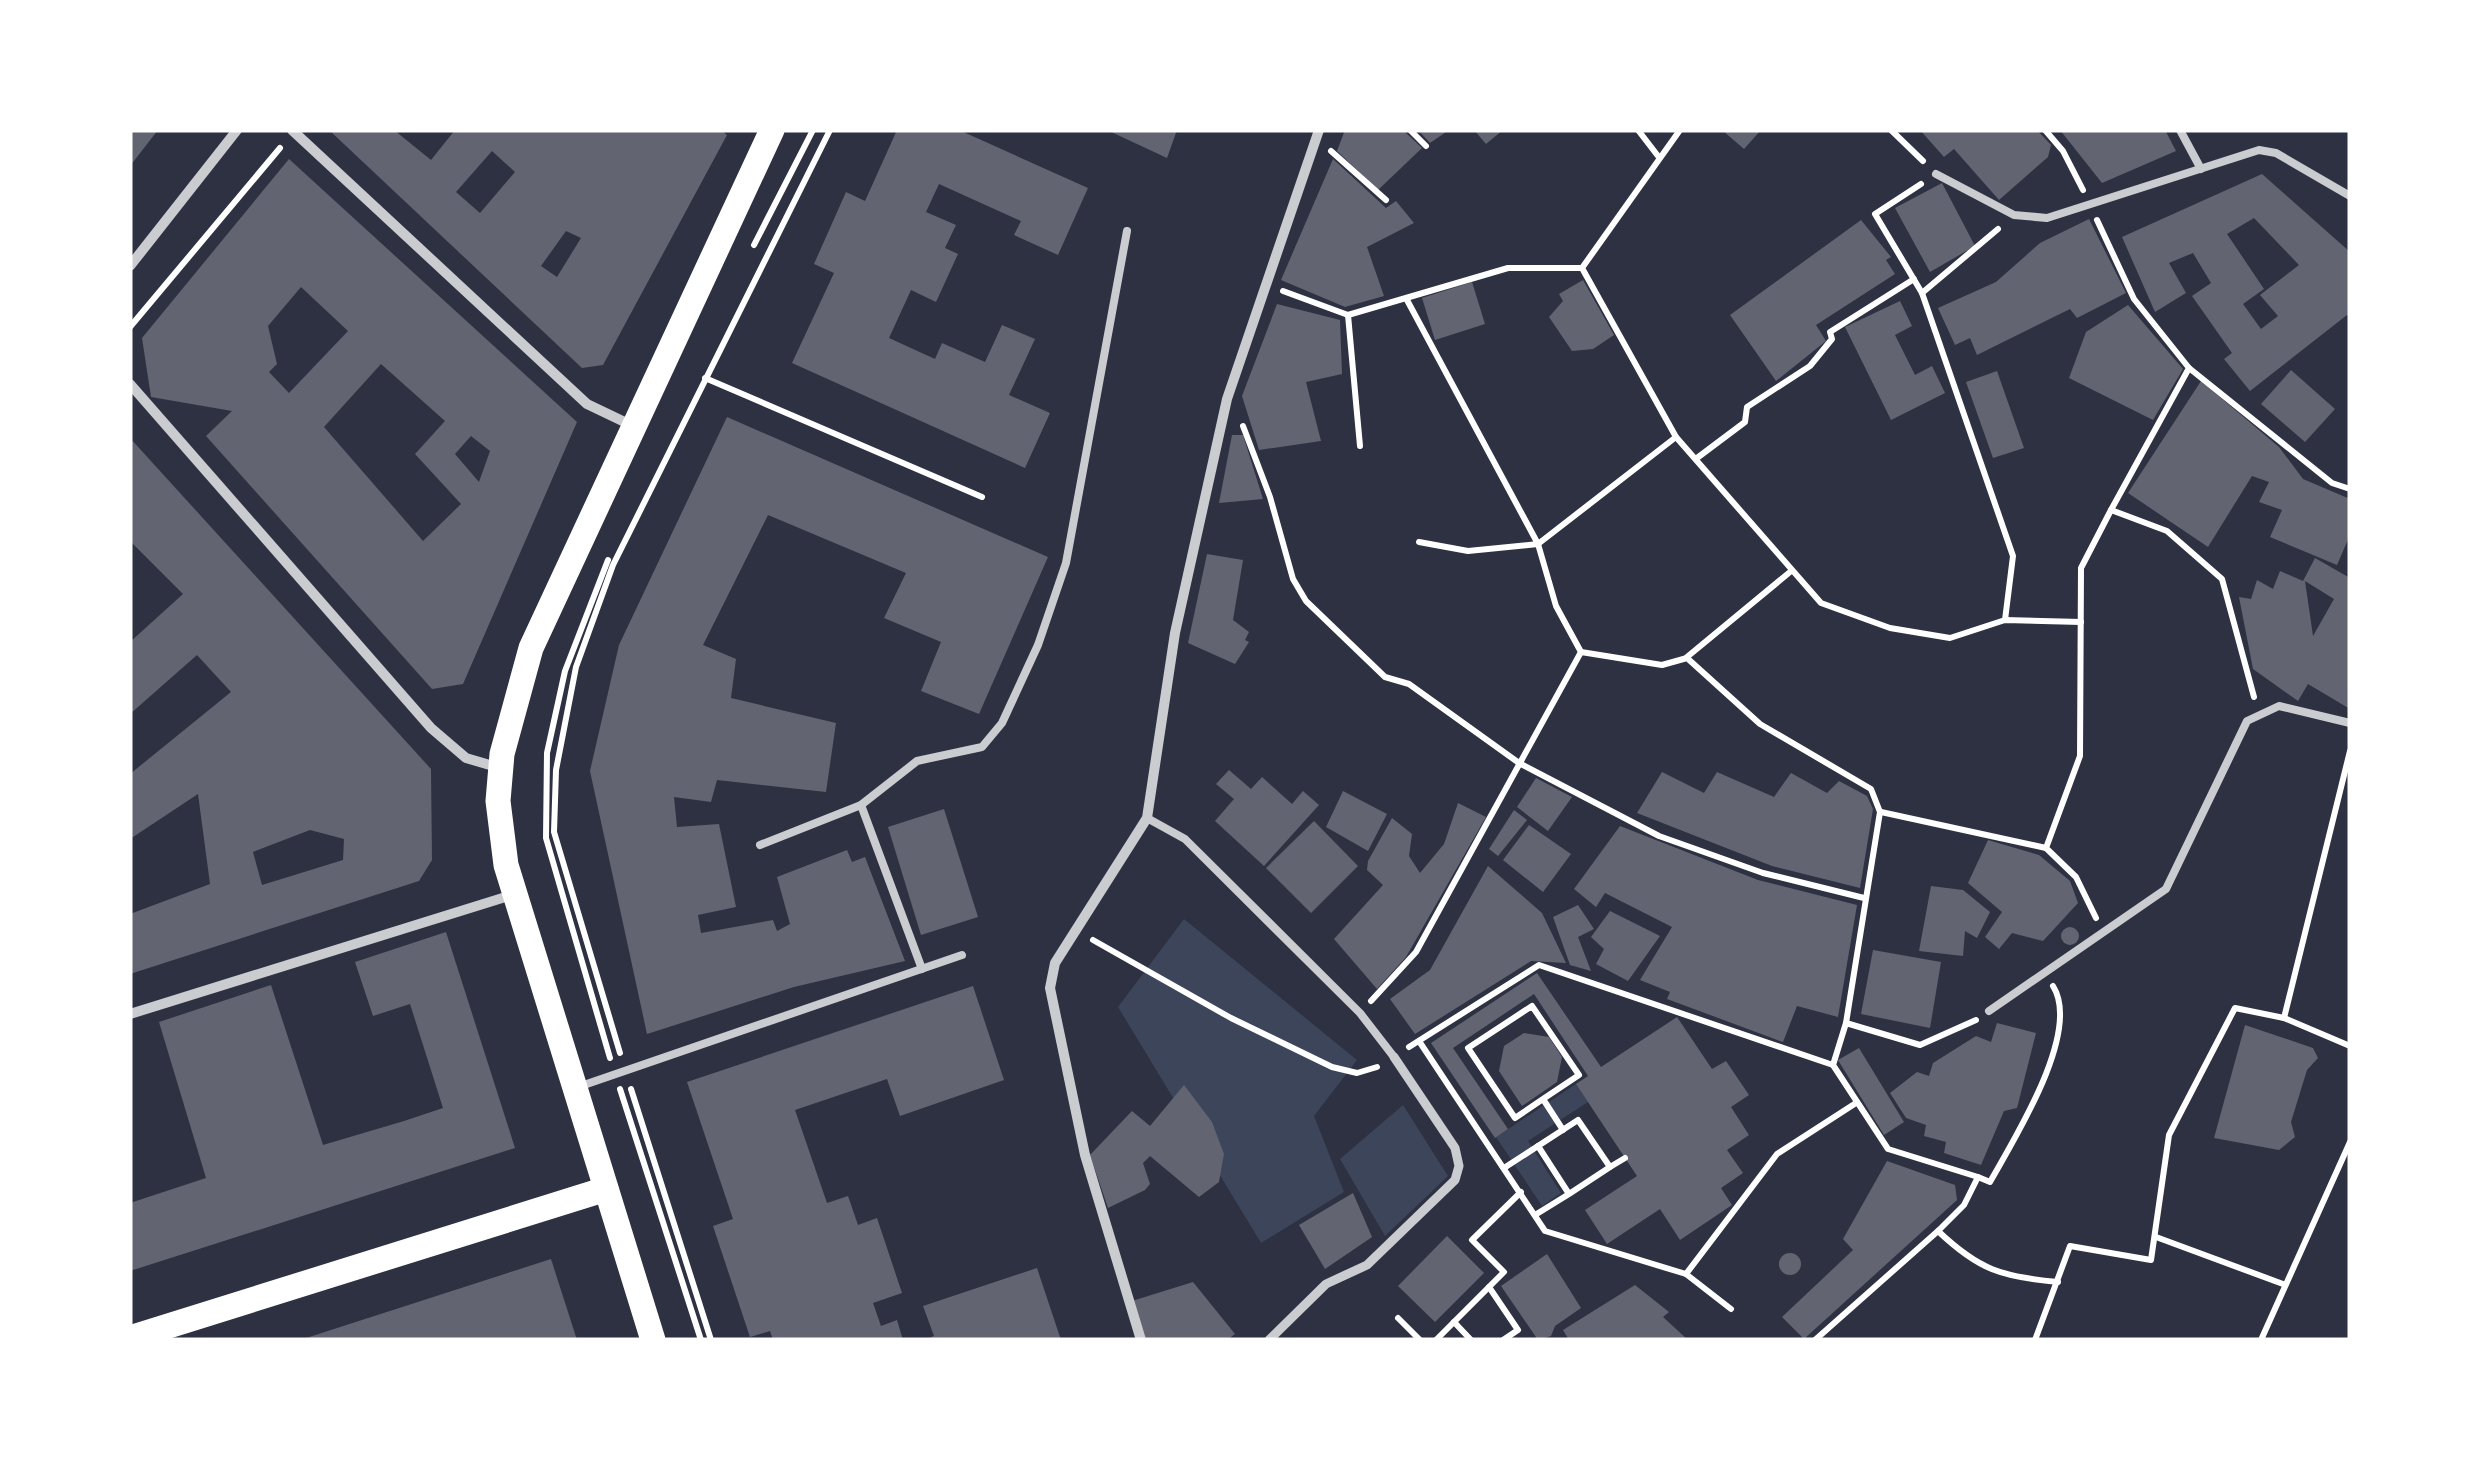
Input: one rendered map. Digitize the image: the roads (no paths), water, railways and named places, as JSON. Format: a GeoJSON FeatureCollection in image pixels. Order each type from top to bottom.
{"type":"FeatureCollection","features":[{"type":"Feature","properties":{"kind":"main road"},"geometry":{"type":"LineString","coordinates":[[652,1340],[514,895],[502,837],[501,768],[507,726],[530,648],[772,130]]}},
{"type":"Feature","properties":{"kind":"main road"},"geometry":{"type":"LineString","coordinates":[[132,1338],[606,1188]]}},
{"type":"Feature","properties":{"kind":"street"},"geometry":{"type":"LineString","coordinates":[[130,266],[237,130]]}},
{"type":"Feature","properties":{"kind":"street"},"geometry":{"type":"LineString","coordinates":[[292,130],[587,404],[634,426]]}},
{"type":"Feature","properties":{"kind":"street"},"geometry":{"type":"LineString","coordinates":[[1141,1340],[1085,1155],[1050,988],[1055,963],[1133,846],[1147,818],[1175,632],[1227,399],[1263,284],[1318,134]]}},
{"type":"Feature","properties":{"kind":"street"},"geometry":{"type":"LineString","coordinates":[[130,384],[431,728],[466,758],[501,768]]}},
{"type":"Feature","properties":{"kind":"street"},"geometry":{"type":"LineString","coordinates":[[130,1014],[514,895]]}},
{"type":"Feature","properties":{"kind":"street"},"geometry":{"type":"LineString","coordinates":[[1269,1340],[1326,1284],[1367,1265],[1455,1180],[1459,1166],[1455,1148],[1394,1056]]}},
{"type":"Feature","properties":{"kind":"lane"},"geometry":{"type":"LineString","coordinates":[[2180,130],[2201,169]]}},
{"type":"Feature","properties":{"kind":"lane"},"geometry":{"type":"LineString","coordinates":[[1936,174],[2014,215],[2047,218],[2259,150],[2276,154],[2350,196]]}},
{"type":"Feature","properties":{"kind":"lane"},"geometry":{"type":"LineString","coordinates":[[760,845],[861,805],[917,761],[982,747],[1002,723],[1038,645],[1066,563],[1127,231]]}},
{"type":"Feature","properties":{"kind":"lane"},"geometry":{"type":"LineString","coordinates":[[1989,1011],[2166,889],[2238,731],[2258,712],[2279,706],[2350,723]]}},
{"type":"Feature","properties":{"kind":"lane"},"geometry":{"type":"LineString","coordinates":[[861,805],[922,969]]}},
{"type":"Feature","properties":{"kind":"lane"},"geometry":{"type":"LineString","coordinates":[[1147,818],[1185,839],[1360,1013],[1394,1056]]}},
{"type":"Feature","properties":{"kind":"lane"},"geometry":{"type":"LineString","coordinates":[[574,1089],[962,955]]}}]}
